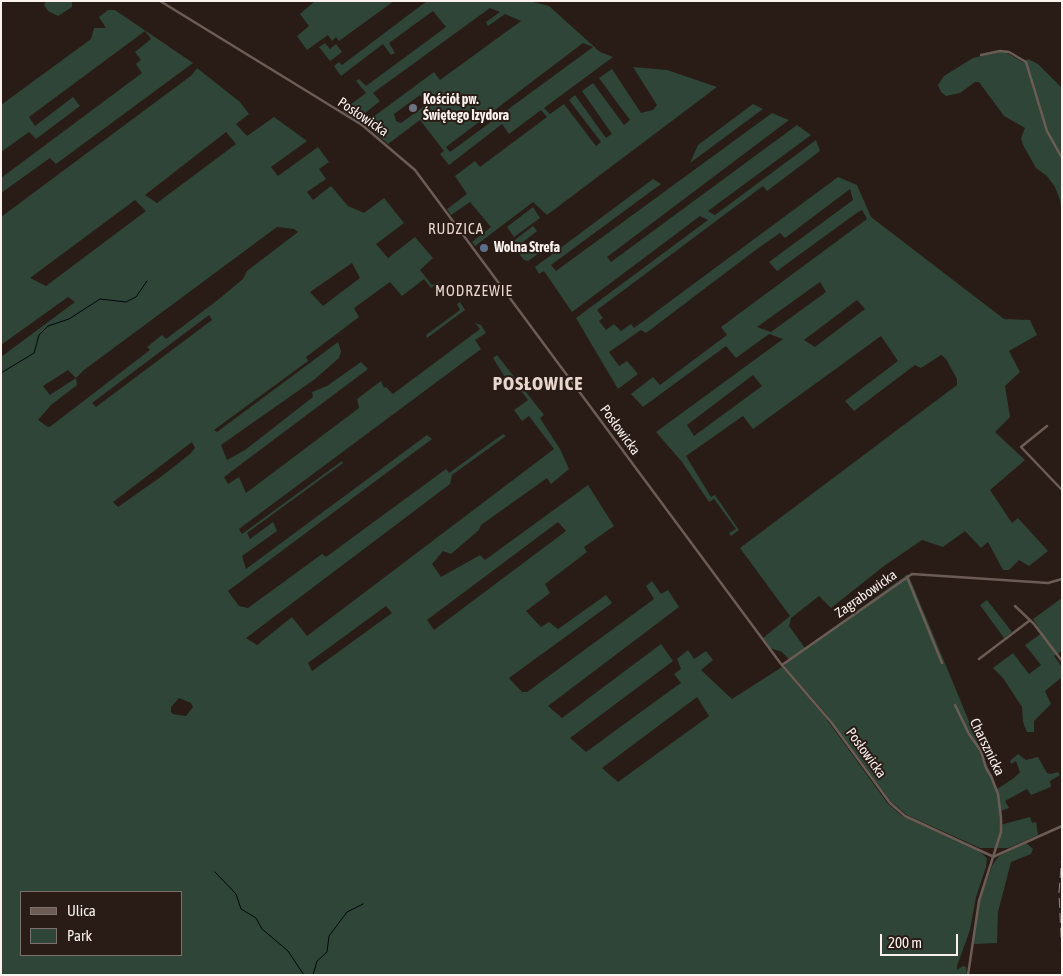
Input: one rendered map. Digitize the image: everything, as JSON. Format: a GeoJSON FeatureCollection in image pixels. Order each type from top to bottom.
{"type":"FeatureCollection","features":[{"type":"Feature","properties":{"kind":"street","name":"Posłowicka"},"geometry":{"type":"LineString","coordinates":[[160,1],[362,125],[418,173],[782,665],[831,722],[897,810],[994,857]]}},
{"type":"Feature","properties":{"kind":"street"},"geometry":{"type":"LineString","coordinates":[[981,55],[1000,51],[1009,52],[1026,62],[1047,130],[1062,158]]}},
{"type":"Feature","properties":{"kind":"street"},"geometry":{"type":"LineString","coordinates":[[1047,426],[1020,447],[1062,490]]}},
{"type":"Feature","properties":{"kind":"street","name":"Zagrabowicka"},"geometry":{"type":"LineString","coordinates":[[782,665],[906,577],[919,573],[1048,583],[1062,579]]}},
{"type":"Feature","properties":{"kind":"street"},"geometry":{"type":"LineString","coordinates":[[906,577],[942,663]]}},
{"type":"Feature","properties":{"kind":"street"},"geometry":{"type":"LineString","coordinates":[[1015,606],[1034,624],[1062,661]]}},
{"type":"Feature","properties":{"kind":"street"},"geometry":{"type":"LineString","coordinates":[[979,659],[1029,621]]}},
{"type":"Feature","properties":{"kind":"street","name":"Charsznicka"},"geometry":{"type":"LineString","coordinates":[[955,705],[969,734],[981,751],[998,794],[1001,832],[979,901],[968,975]]}},
{"type":"Feature","properties":{"kind":"street"},"geometry":{"type":"LineString","coordinates":[[994,857],[1062,826]]}},
{"type":"Feature","properties":{"kind":"green space"},"geometry":{"type":"Polygon","coordinates":[[[46,1],[72,1],[72,7],[58,16],[48,11],[44,5],[46,1]]]}},
{"type":"Feature","properties":{"kind":"green space"},"geometry":{"type":"Polygon","coordinates":[[[315,1],[394,1],[339,41],[336,37],[332,41],[328,35],[307,50],[297,36],[309,26],[300,14],[315,1]]]}},
{"type":"Feature","properties":{"kind":"green space"},"geometry":{"type":"Polygon","coordinates":[[[427,1],[529,1],[549,6],[600,52],[613,57],[544,108],[550,114],[564,104],[596,146],[601,142],[569,100],[575,95],[606,138],[612,134],[582,91],[593,83],[624,125],[630,120],[599,78],[612,69],[641,113],[653,110],[657,105],[633,67],[667,70],[717,87],[547,215],[533,202],[475,246],[472,242],[491,227],[470,202],[451,215],[447,209],[467,194],[455,176],[475,161],[480,167],[547,117],[541,110],[509,134],[502,124],[449,165],[440,154],[444,151],[420,120],[388,144],[372,130],[342,111],[366,93],[356,81],[359,79],[366,86],[446,27],[433,11],[389,43],[395,53],[391,55],[383,44],[341,76],[334,66],[339,62],[342,65],[427,1]],[[490,8],[373,93],[380,101],[364,114],[369,120],[434,72],[440,80],[521,21],[505,14],[488,26],[486,22],[500,12],[490,8]],[[583,43],[446,147],[450,152],[593,47],[583,43]],[[420,95],[394,114],[396,121],[401,123],[427,104],[420,95]]]}},
{"type":"Feature","properties":{"kind":"green space"},"geometry":{"type":"Polygon","coordinates":[[[108,10],[115,10],[193,63],[56,164],[50,158],[1,193],[1,178],[142,73],[136,64],[141,60],[135,52],[151,39],[145,31],[29,117],[35,126],[73,97],[80,106],[36,139],[29,132],[1,152],[1,105],[91,39],[94,28],[106,28],[99,17],[108,10]]]}},
{"type":"Feature","properties":{"kind":"green space"},"geometry":{"type":"Polygon","coordinates":[[[325,43],[330,49],[336,44],[342,52],[330,61],[319,47],[325,43]]]}},
{"type":"Feature","properties":{"kind":"green space"},"geometry":{"type":"Polygon","coordinates":[[[1003,51],[1023,62],[1028,59],[1038,64],[1062,88],[1062,217],[1060,200],[1055,187],[1047,176],[1036,168],[1023,145],[1021,138],[1025,128],[1004,116],[979,82],[975,82],[960,93],[946,96],[941,92],[938,85],[944,76],[973,58],[1003,51]]]}},
{"type":"Feature","properties":{"kind":"green space"},"geometry":{"type":"Polygon","coordinates":[[[197,68],[240,102],[249,114],[236,124],[247,136],[274,117],[307,141],[271,167],[278,176],[318,147],[329,162],[319,169],[326,179],[307,192],[313,200],[331,186],[348,206],[364,213],[384,198],[404,223],[376,244],[388,258],[415,237],[433,258],[420,270],[432,285],[441,281],[431,288],[424,279],[402,296],[390,282],[354,308],[359,317],[306,357],[308,361],[214,430],[217,432],[338,342],[341,351],[339,358],[315,379],[221,445],[227,460],[245,450],[313,397],[312,392],[327,386],[361,362],[368,369],[224,477],[228,484],[239,477],[246,493],[359,408],[357,399],[381,381],[384,388],[386,387],[393,394],[480,329],[475,323],[481,325],[486,333],[475,340],[481,349],[239,529],[242,534],[342,461],[343,463],[247,533],[250,539],[273,522],[277,531],[242,556],[246,569],[427,435],[432,439],[228,591],[239,606],[248,608],[322,554],[326,557],[446,469],[449,473],[503,434],[506,436],[452,475],[450,484],[246,638],[257,645],[292,617],[307,636],[554,449],[529,416],[522,421],[514,410],[528,400],[516,384],[511,387],[493,358],[497,355],[544,415],[540,418],[560,449],[569,469],[551,484],[547,478],[481,525],[479,530],[451,554],[443,551],[432,564],[441,577],[480,555],[485,560],[588,485],[614,526],[584,547],[587,552],[545,584],[550,593],[526,611],[541,627],[549,622],[558,629],[606,595],[612,603],[509,678],[522,692],[527,692],[654,599],[646,586],[652,581],[661,594],[668,590],[679,607],[548,706],[562,718],[661,644],[673,661],[570,738],[586,752],[681,683],[674,674],[681,669],[677,659],[688,650],[694,659],[706,651],[713,660],[701,670],[732,699],[782,667],[825,717],[888,804],[902,816],[979,851],[987,858],[976,897],[970,930],[957,966],[957,970],[963,966],[966,967],[967,975],[1,975],[1,357],[75,302],[68,297],[1,345],[1,217],[192,75],[197,68]],[[226,132],[145,195],[157,203],[236,144],[226,132]],[[135,200],[30,278],[46,286],[146,211],[135,200]],[[277,227],[84,370],[76,378],[77,385],[51,405],[38,420],[48,427],[51,426],[150,350],[147,347],[162,335],[166,339],[219,299],[243,279],[247,271],[298,232],[294,229],[277,227]],[[352,263],[310,292],[323,306],[360,278],[352,263]],[[209,315],[92,403],[96,407],[212,320],[209,315]],[[68,370],[43,386],[50,395],[76,378],[68,370]],[[192,442],[113,502],[118,507],[190,454],[195,448],[192,442]],[[558,522],[427,620],[434,630],[566,531],[558,522]],[[386,606],[308,663],[312,671],[392,613],[386,606]],[[697,697],[602,768],[618,782],[709,716],[697,697]],[[179,698],[171,707],[171,712],[186,716],[193,707],[191,703],[179,698]]]}},
{"type":"Feature","properties":{"kind":"green space"},"geometry":{"type":"Polygon","coordinates":[[[753,104],[763,109],[690,163],[698,145],[753,104]]]}},
{"type":"Feature","properties":{"kind":"green space"},"geometry":{"type":"Polygon","coordinates":[[[772,113],[789,120],[607,257],[611,262],[797,125],[811,135],[708,211],[715,215],[816,140],[820,151],[767,191],[763,186],[597,310],[603,318],[599,321],[606,330],[614,324],[621,331],[631,324],[634,328],[838,177],[857,185],[871,217],[1004,319],[1030,320],[1037,335],[1009,351],[1020,372],[1005,386],[1010,417],[995,432],[1025,460],[990,490],[1012,523],[1018,518],[1048,551],[1029,566],[1019,560],[1009,570],[1003,570],[988,542],[981,548],[965,531],[943,547],[922,540],[884,566],[831,608],[819,596],[791,618],[789,626],[805,648],[908,574],[997,789],[1020,772],[1016,761],[1011,764],[1010,761],[1018,754],[1026,760],[1038,757],[1047,773],[1058,772],[1060,775],[1050,781],[1051,787],[1031,795],[1027,789],[1005,801],[1009,808],[1001,811],[1000,825],[1030,817],[1032,823],[1036,822],[1038,835],[1008,848],[980,848],[907,815],[891,802],[826,714],[784,666],[789,659],[782,652],[770,648],[763,638],[790,616],[740,548],[957,385],[957,379],[946,359],[941,355],[921,368],[915,365],[854,411],[845,401],[898,361],[881,336],[753,429],[743,416],[686,456],[711,497],[715,495],[739,530],[731,536],[729,533],[736,529],[714,499],[709,502],[682,462],[656,432],[783,339],[769,334],[736,358],[726,346],[643,407],[631,394],[653,377],[660,385],[727,335],[721,327],[867,219],[862,210],[858,212],[777,271],[769,262],[853,200],[850,189],[785,238],[780,233],[757,249],[646,333],[641,330],[609,352],[619,366],[627,361],[638,374],[618,389],[576,318],[708,220],[700,216],[572,312],[544,271],[539,274],[535,267],[653,179],[661,184],[551,265],[556,271],[772,113]],[[820,282],[757,327],[771,332],[826,292],[820,282]],[[857,300],[804,340],[815,347],[865,309],[857,300]],[[753,375],[687,425],[694,436],[762,386],[753,375]]]}},
{"type":"Feature","properties":{"kind":"green space"},"geometry":{"type":"Polygon","coordinates":[[[533,207],[540,218],[514,237],[507,227],[533,207]]]}},
{"type":"Feature","properties":{"kind":"green space"},"geometry":{"type":"Polygon","coordinates":[[[533,226],[537,231],[518,246],[524,253],[540,241],[545,249],[528,261],[524,260],[511,243],[533,226]]]}},
{"type":"Feature","properties":{"kind":"green space"},"geometry":{"type":"Polygon","coordinates":[[[460,302],[465,310],[427,338],[426,335],[460,310],[457,304],[460,302]]]}},
{"type":"Feature","properties":{"kind":"green space"},"geometry":{"type":"Polygon","coordinates":[[[1062,598],[1062,651],[1054,656],[1062,667],[1062,677],[1045,691],[1051,704],[1034,721],[1034,732],[1027,732],[1023,722],[1022,707],[1003,678],[993,668],[1013,653],[1029,674],[1041,665],[1025,645],[1042,633],[1033,619],[1062,598]]]}},
{"type":"Feature","properties":{"kind":"green space"},"geometry":{"type":"Polygon","coordinates":[[[987,600],[1012,632],[1004,638],[980,605],[987,600]]]}},
{"type":"Feature","properties":{"kind":"green space"},"geometry":{"type":"Polygon","coordinates":[[[1026,843],[1033,849],[1031,854],[1011,862],[998,912],[997,943],[973,944],[980,899],[993,864],[999,856],[1026,843]]]}},
{"type":"Feature","properties":{"kind":"waterway"},"geometry":{"type":"LineString","coordinates":[[1,373],[34,353],[39,335],[48,326],[69,319],[100,299],[126,302],[136,297],[147,281]]}},
{"type":"Feature","properties":{"kind":"waterway"},"geometry":{"type":"LineString","coordinates":[[215,872],[236,894],[241,909],[256,918],[262,929],[288,951],[304,975]]}},
{"type":"Feature","properties":{"kind":"waterway"},"geometry":{"type":"LineString","coordinates":[[313,975],[317,961],[327,952],[329,936],[347,912],[363,904]]}},
{"type":"Feature","properties":{"kind":"railway"},"geometry":{"type":"LineString","coordinates":[[1062,853],[1059,893],[1062,957]]}},
{"type":"Feature","properties":{"kind":"place","name":"Kościół pw. Świętego Izydora"},"geometry":{"type":"Point","coordinates":[413,108]}},
{"type":"Feature","properties":{"kind":"place","name":"Wolna Strefa"},"geometry":{"type":"Point","coordinates":[484,248]}},
{"type":"Feature","properties":{"kind":"district","name":"RUDZICA"},"geometry":{"type":"Point","coordinates":[456,229]}},
{"type":"Feature","properties":{"kind":"district","name":"MODRZEWIE"},"geometry":{"type":"Point","coordinates":[474,291]}},
{"type":"Feature","properties":{"kind":"district","name":"POSŁOWICE"},"geometry":{"type":"Point","coordinates":[538,384]}}]}
